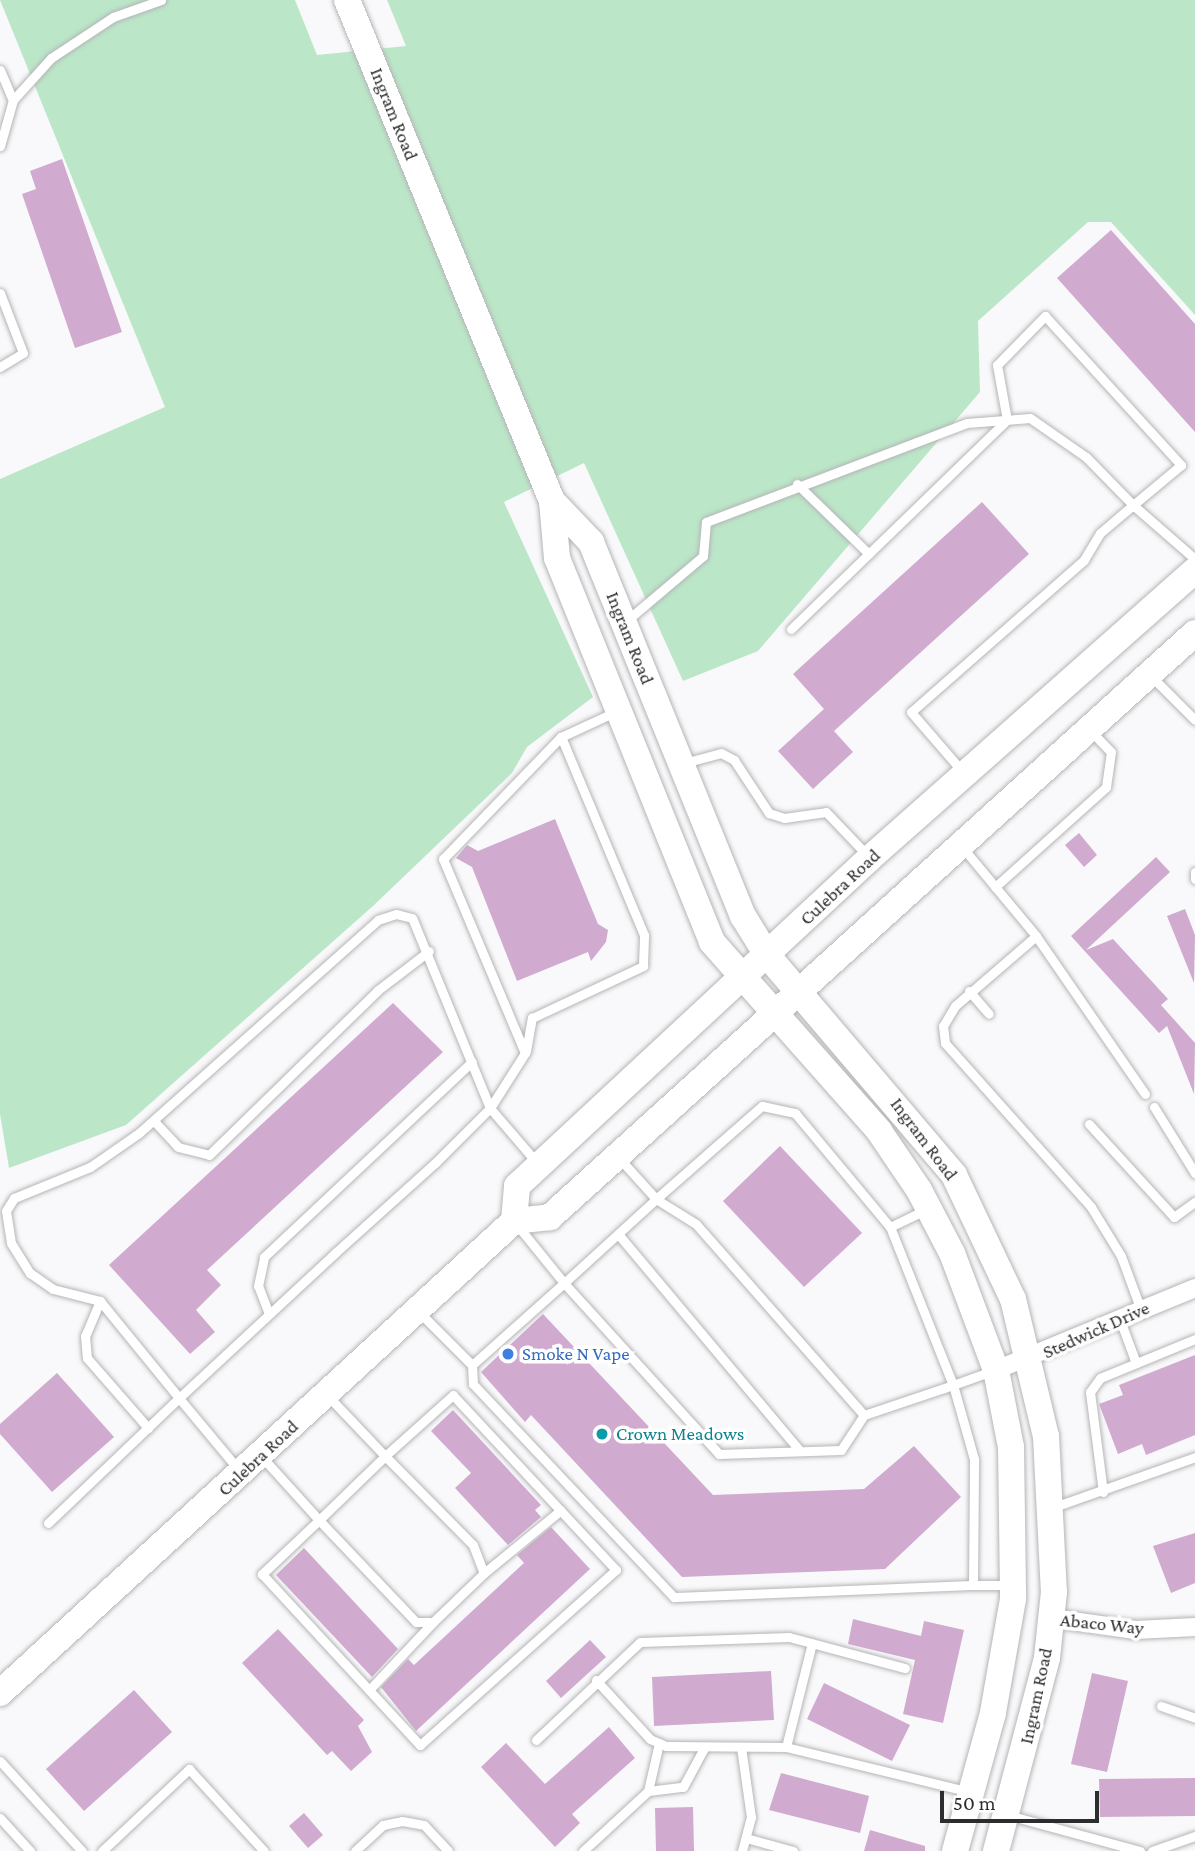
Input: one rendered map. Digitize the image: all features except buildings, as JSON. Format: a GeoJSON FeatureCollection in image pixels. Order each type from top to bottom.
{"type":"FeatureCollection","features":[{"type":"Feature","properties":{"kind":"street","name":"Ingram Road"},"geometry":{"type":"LineString","coordinates":[[347,0],[552,501],[557,558],[712,942],[772,1016],[878,1131],[928,1208],[996,1370],[1011,1447],[1014,1585],[1007,1647],[955,1851]]}},
{"type":"Feature","properties":{"kind":"street","name":"Ingram Road"},"geometry":{"type":"LineString","coordinates":[[552,501],[591,542],[743,916],[766,955],[954,1175],[993,1251],[1031,1358],[1054,1507],[1051,1618],[1044,1671],[996,1851]]}},
{"type":"Feature","properties":{"kind":"street","name":"Culebra Road"},"geometry":{"type":"LineString","coordinates":[[0,1693],[514,1221],[517,1186],[539,1165],[870,858],[967,776],[1195,570]]}},
{"type":"Feature","properties":{"kind":"street"},"geometry":{"type":"LineString","coordinates":[[514,1221],[550,1217],[962,847],[1195,633]]}},
{"type":"Feature","properties":{"kind":"street","name":"Stedwick Drive"},"geometry":{"type":"LineString","coordinates":[[996,1370],[1031,1358],[1195,1288]]}},
{"type":"Feature","properties":{"kind":"street","name":"Abaco Way"},"geometry":{"type":"LineString","coordinates":[[1051,1618],[1135,1630],[1195,1627]]}},
{"type":"Feature","properties":{"kind":"lane"},"geometry":{"type":"LineString","coordinates":[[0,146],[13,100],[51,58],[102,24],[161,0]]}},
{"type":"Feature","properties":{"kind":"lane"},"geometry":{"type":"LineString","coordinates":[[0,70],[13,100]]}},
{"type":"Feature","properties":{"kind":"lane"},"geometry":{"type":"LineString","coordinates":[[0,293],[23,354],[0,367]]}},
{"type":"Feature","properties":{"kind":"lane"},"geometry":{"type":"LineString","coordinates":[[967,776],[911,712],[1084,560],[1100,533],[1181,465],[1045,316],[997,365],[1007,420]]}},
{"type":"Feature","properties":{"kind":"lane"},"geometry":{"type":"LineString","coordinates":[[624,623],[703,556],[706,522],[797,484],[967,423],[1030,418],[1086,457],[1133,505],[1195,559]]}},
{"type":"Feature","properties":{"kind":"lane"},"geometry":{"type":"LineString","coordinates":[[791,629],[1007,420]]}},
{"type":"Feature","properties":{"kind":"lane"},"geometry":{"type":"LineString","coordinates":[[797,484],[869,554]]}},
{"type":"Feature","properties":{"kind":"lane"},"geometry":{"type":"LineString","coordinates":[[1149,675],[1195,720]]}},
{"type":"Feature","properties":{"kind":"lane"},"geometry":{"type":"LineString","coordinates":[[525,1053],[443,859],[561,737],[618,710]]}},
{"type":"Feature","properties":{"kind":"lane"},"geometry":{"type":"LineString","coordinates":[[995,887],[1106,788],[1111,752],[1090,730]]}},
{"type":"Feature","properties":{"kind":"lane"},"geometry":{"type":"LineString","coordinates":[[48,1523],[490,1108],[525,1053],[533,1018],[643,966],[644,935],[561,737]]}},
{"type":"Feature","properties":{"kind":"lane"},"geometry":{"type":"LineString","coordinates":[[682,764],[721,753],[734,760],[769,813],[784,818],[826,811],[870,858]]}},
{"type":"Feature","properties":{"kind":"lane"},"geometry":{"type":"LineString","coordinates":[[962,847],[1036,936],[1145,1094]]}},
{"type":"Feature","properties":{"kind":"lane"},"geometry":{"type":"LineString","coordinates":[[1195,872],[1195,879]]}},
{"type":"Feature","properties":{"kind":"lane"},"geometry":{"type":"LineString","coordinates":[[433,1622],[415,1622],[319,1520],[251,1465],[179,1398],[100,1301],[53,1289],[30,1273],[11,1243],[6,1211],[13,1198],[90,1167],[154,1121],[378,920],[396,914],[412,918],[429,951],[490,1108],[539,1165]]}},
{"type":"Feature","properties":{"kind":"lane"},"geometry":{"type":"LineString","coordinates":[[1036,936],[969,992],[943,1026],[945,1044],[1091,1207],[1121,1256],[1141,1310]]}},
{"type":"Feature","properties":{"kind":"lane"},"geometry":{"type":"LineString","coordinates":[[154,1121],[178,1147],[209,1155],[378,990],[429,951]]}},
{"type":"Feature","properties":{"kind":"lane"},"geometry":{"type":"LineString","coordinates":[[969,992],[989,1014]]}},
{"type":"Feature","properties":{"kind":"lane"},"geometry":{"type":"LineString","coordinates":[[269,1314],[258,1286],[264,1257],[472,1062]]}},
{"type":"Feature","properties":{"kind":"lane"},"geometry":{"type":"LineString","coordinates":[[472,1365],[762,1106],[795,1113],[890,1227],[953,1385],[974,1459],[974,1585]]}},
{"type":"Feature","properties":{"kind":"lane"},"geometry":{"type":"LineString","coordinates":[[1154,1107],[1195,1173]]}},
{"type":"Feature","properties":{"kind":"lane"},"geometry":{"type":"LineString","coordinates":[[1089,1124],[1174,1217],[1195,1202]]}},
{"type":"Feature","properties":{"kind":"lane"},"geometry":{"type":"LineString","coordinates":[[618,1157],[656,1199],[696,1224],[864,1415]]}},
{"type":"Feature","properties":{"kind":"lane"},"geometry":{"type":"LineString","coordinates":[[890,1227],[928,1208]]}},
{"type":"Feature","properties":{"kind":"lane"},"geometry":{"type":"LineString","coordinates":[[514,1221],[564,1283],[719,1454],[841,1450],[864,1415],[996,1370]]}},
{"type":"Feature","properties":{"kind":"lane"},"geometry":{"type":"LineString","coordinates":[[618,1234],[800,1451]]}},
{"type":"Feature","properties":{"kind":"lane"},"geometry":{"type":"LineString","coordinates":[[100,1301],[85,1336],[87,1358],[148,1428]]}},
{"type":"Feature","properties":{"kind":"lane"},"geometry":{"type":"LineString","coordinates":[[417,1310],[472,1365],[473,1384],[674,1597],[1014,1585]]}},
{"type":"Feature","properties":{"kind":"lane"},"geometry":{"type":"LineString","coordinates":[[1120,1320],[1136,1363]]}},
{"type":"Feature","properties":{"kind":"lane"},"geometry":{"type":"LineString","coordinates":[[1103,1492],[1090,1392],[1100,1378],[1195,1339]]}},
{"type":"Feature","properties":{"kind":"lane"},"geometry":{"type":"LineString","coordinates":[[326,1393],[472,1545],[484,1573]]}},
{"type":"Feature","properties":{"kind":"lane"},"geometry":{"type":"LineString","coordinates":[[453,1395],[561,1510],[616,1570],[420,1745],[262,1574],[453,1395]]}},
{"type":"Feature","properties":{"kind":"lane"},"geometry":{"type":"LineString","coordinates":[[1054,1507],[1103,1492],[1195,1457]]}},
{"type":"Feature","properties":{"kind":"lane"},"geometry":{"type":"LineString","coordinates":[[369,1690],[484,1573],[561,1510]]}},
{"type":"Feature","properties":{"kind":"lane"},"geometry":{"type":"LineString","coordinates":[[536,1740],[596,1680],[640,1642],[766,1636],[812,1643],[905,1668]]}},
{"type":"Feature","properties":{"kind":"lane"},"geometry":{"type":"LineString","coordinates":[[786,1747],[812,1643]]}},
{"type":"Feature","properties":{"kind":"lane"},"geometry":{"type":"LineString","coordinates":[[596,1680],[659,1743],[704,1748],[786,1747],[971,1792]]}},
{"type":"Feature","properties":{"kind":"lane"},"geometry":{"type":"LineString","coordinates":[[1161,1706],[1195,1718]]}},
{"type":"Feature","properties":{"kind":"lane"},"geometry":{"type":"LineString","coordinates":[[583,1851],[648,1791],[659,1743]]}},
{"type":"Feature","properties":{"kind":"lane"},"geometry":{"type":"LineString","coordinates":[[741,1747],[751,1818],[743,1851]]}},
{"type":"Feature","properties":{"kind":"lane"},"geometry":{"type":"LineString","coordinates":[[648,1791],[684,1787],[704,1748]]}},
{"type":"Feature","properties":{"kind":"lane"},"geometry":{"type":"LineString","coordinates":[[0,1761],[82,1851]]}},
{"type":"Feature","properties":{"kind":"lane"},"geometry":{"type":"LineString","coordinates":[[102,1851],[189,1769],[264,1851]]}},
{"type":"Feature","properties":{"kind":"lane"},"geometry":{"type":"LineString","coordinates":[[1006,1815],[1140,1851]]}},
{"type":"Feature","properties":{"kind":"lane"},"geometry":{"type":"LineString","coordinates":[[0,1818],[30,1851]]}},
{"type":"Feature","properties":{"kind":"lane"},"geometry":{"type":"LineString","coordinates":[[355,1851],[383,1825],[402,1821],[424,1825],[448,1851]]}},
{"type":"Feature","properties":{"kind":"lane"},"geometry":{"type":"LineString","coordinates":[[1152,1851],[1195,1836]]}},
{"type":"Feature","properties":{"kind":"lane"},"geometry":{"type":"LineString","coordinates":[[746,1838],[793,1851]]}},
{"type":"Feature","properties":{"kind":"green space"},"geometry":{"type":"Polygon","coordinates":[[[0,0],[295,0],[317,55],[406,46],[387,0],[1195,0],[1195,315],[1111,222],[1088,222],[978,321],[980,392],[758,651],[683,681],[584,463],[504,502],[593,697],[527,747],[512,773],[373,906],[126,1125],[9,1168],[0,1114],[0,479],[165,407],[0,0]]]}},
{"type":"Feature","properties":{"kind":"place","name":"Smoke N Vape"},"geometry":{"type":"Point","coordinates":[508,1354]}},
{"type":"Feature","properties":{"kind":"place","name":"Crown Meadows"},"geometry":{"type":"Point","coordinates":[602,1434]}}]}
